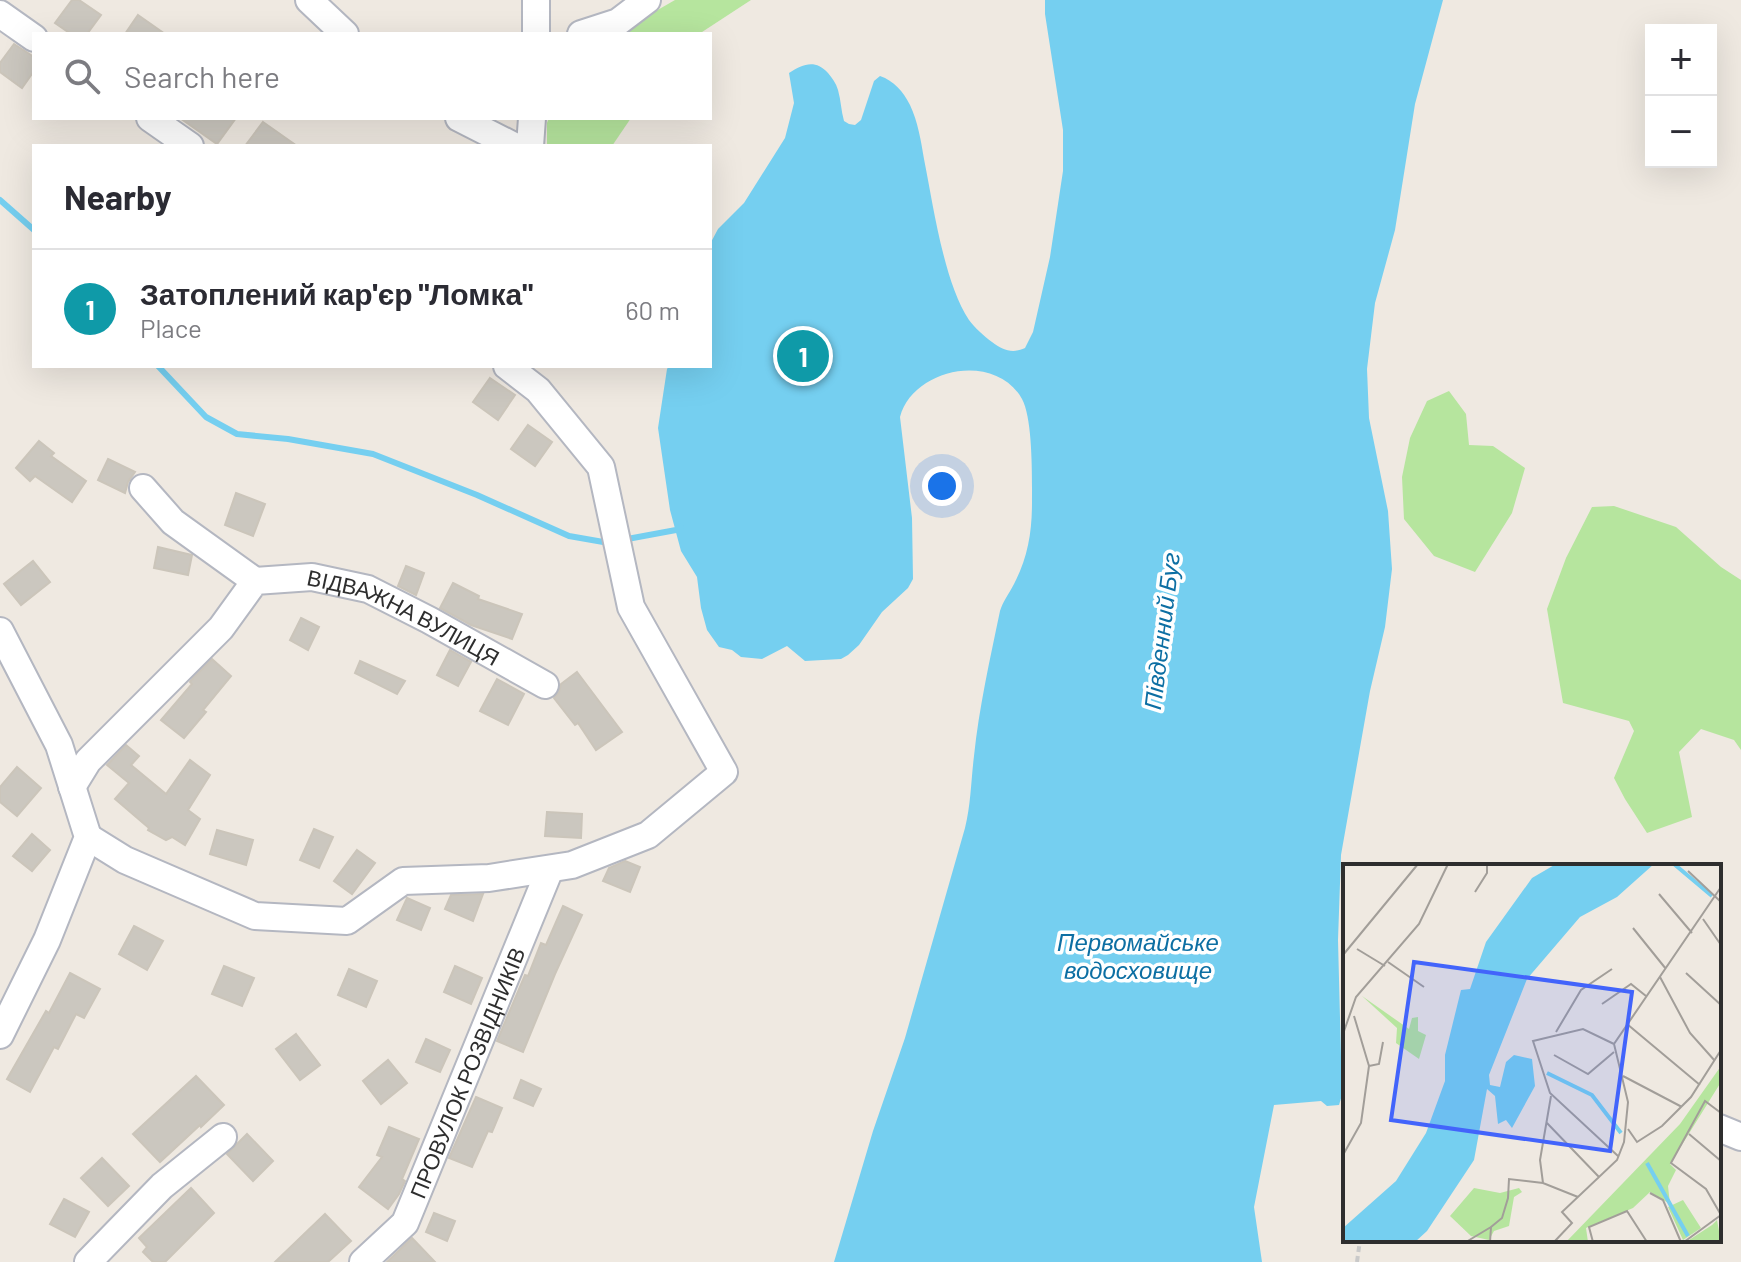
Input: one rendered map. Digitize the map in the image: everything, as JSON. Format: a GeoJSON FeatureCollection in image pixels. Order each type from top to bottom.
{"type":"FeatureCollection","features":[{"type":"Feature","properties":{"kind":"street"},"geometry":{"type":"LineString","coordinates":[[309,0],[343,32]]}},
{"type":"Feature","properties":{"kind":"street"},"geometry":{"type":"LineString","coordinates":[[536,0],[536,32]]}},
{"type":"Feature","properties":{"kind":"street"},"geometry":{"type":"LineString","coordinates":[[587,32],[618,22],[647,0]]}},
{"type":"Feature","properties":{"kind":"street"},"geometry":{"type":"LineString","coordinates":[[0,14],[32,37]]}},
{"type":"Feature","properties":{"kind":"street"},"geometry":{"type":"LineString","coordinates":[[153,120],[187,144]]}},
{"type":"Feature","properties":{"kind":"street"},"geometry":{"type":"LineString","coordinates":[[463,120],[510,144]]}},
{"type":"Feature","properties":{"kind":"street"},"geometry":{"type":"LineString","coordinates":[[530,144],[532,120]]}},
{"type":"Feature","properties":{"kind":"street"},"geometry":{"type":"LineString","coordinates":[[88,837],[125,860],[255,916],[347,921],[403,881],[489,878],[572,865],[648,835],[724,772],[631,607],[601,467],[538,390],[516,369]]}},
{"type":"Feature","properties":{"kind":"street"},"geometry":{"type":"LineString","coordinates":[[72,787],[88,761],[221,628],[255,581],[173,522],[143,488]]}},
{"type":"Feature","properties":{"kind":"street","name":"ВІДВАЖНА ВУЛИЦЯ"},"geometry":{"type":"LineString","coordinates":[[255,581],[312,577],[368,589],[545,685]]}},
{"type":"Feature","properties":{"kind":"street"},"geometry":{"type":"LineString","coordinates":[[0,631],[59,745],[88,837],[47,940],[3,1020]]}},
{"type":"Feature","properties":{"kind":"street","name":"ПРОВУЛОК РОЗВІДНИКІВ"},"geometry":{"type":"LineString","coordinates":[[363,1262],[405,1223],[550,869]]}},
{"type":"Feature","properties":{"kind":"street"},"geometry":{"type":"LineString","coordinates":[[1721,1129],[1741,1137]]}},
{"type":"Feature","properties":{"kind":"street"},"geometry":{"type":"LineString","coordinates":[[88,1262],[162,1186],[223,1137]]}},
{"type":"Feature","properties":{"kind":"path"},"geometry":{"type":"LineString","coordinates":[[1357,1262],[1360,1242]]}},
{"type":"Feature","properties":{"kind":"green space"},"geometry":{"type":"Polygon","coordinates":[[[675,0],[751,0],[702,32],[619,32],[675,0]]]}},
{"type":"Feature","properties":{"kind":"green space"},"geometry":{"type":"Polygon","coordinates":[[[548,120],[630,120],[613,144],[547,144],[548,120]]]}},
{"type":"Feature","properties":{"kind":"green space"},"geometry":{"type":"Polygon","coordinates":[[[1449,391],[1466,414],[1469,445],[1493,446],[1525,468],[1512,513],[1475,572],[1434,556],[1404,519],[1402,477],[1410,438],[1427,401],[1449,391]]]}},
{"type":"Feature","properties":{"kind":"green space"},"geometry":{"type":"Polygon","coordinates":[[[1614,506],[1676,527],[1721,567],[1741,580],[1741,750],[1734,740],[1701,729],[1679,752],[1692,817],[1647,833],[1614,778],[1634,731],[1629,721],[1563,703],[1547,609],[1566,558],[1592,507],[1614,506]]]}},
{"type":"Feature","properties":{"kind":"water","name":"Первомайське водосховище"},"geometry":{"type":"Polygon","coordinates":[[[1045,0],[1443,0],[1415,104],[1395,230],[1375,303],[1367,369],[1369,418],[1388,511],[1392,569],[1385,627],[1370,691],[1341,855],[1338,940],[1342,1095],[1339,1105],[1327,1106],[1321,1101],[1274,1105],[1254,1207],[1262,1262],[834,1262],[873,1131],[905,1038],[965,828],[979,720],[1000,611],[1019,574],[1028,544],[1032,513],[1031,449],[1022,399],[1010,384],[993,375],[975,371],[937,377],[908,400],[900,417],[912,518],[913,579],[908,588],[882,612],[859,645],[841,659],[805,661],[787,646],[762,659],[741,657],[732,650],[719,647],[707,630],[697,577],[681,551],[670,510],[658,428],[667,369],[712,368],[712,240],[718,229],[744,203],[785,138],[794,103],[789,73],[799,67],[814,64],[828,73],[837,87],[844,121],[849,124],[855,125],[861,120],[874,81],[880,76],[901,91],[917,125],[940,242],[960,304],[974,326],[996,345],[1012,351],[1025,348],[1033,332],[1050,257],[1063,171],[1063,130],[1045,0]]]}},
{"type":"Feature","properties":{"kind":"building"},"geometry":{"type":"Polygon","coordinates":[[[72,0],[79,0],[101,15],[88,32],[68,32],[55,23],[72,0]]]}},
{"type":"Feature","properties":{"kind":"building"},"geometry":{"type":"Polygon","coordinates":[[[138,15],[162,32],[126,32],[138,15]]]}},
{"type":"Feature","properties":{"kind":"building"},"geometry":{"type":"Polygon","coordinates":[[[14,44],[32,56],[32,74],[22,88],[0,72],[0,63],[14,44]]]}},
{"type":"Feature","properties":{"kind":"building"},"geometry":{"type":"Polygon","coordinates":[[[183,120],[235,120],[217,144],[183,120]]]}},
{"type":"Feature","properties":{"kind":"building"},"geometry":{"type":"Polygon","coordinates":[[[263,122],[294,144],[246,144],[263,122]]]}},
{"type":"Feature","properties":{"kind":"building"},"geometry":{"type":"Polygon","coordinates":[[[490,378],[515,395],[498,420],[473,402],[490,378]]]}},
{"type":"Feature","properties":{"kind":"building"},"geometry":{"type":"Polygon","coordinates":[[[528,425],[552,442],[535,466],[511,449],[528,425]]]}},
{"type":"Feature","properties":{"kind":"building"},"geometry":{"type":"Polygon","coordinates":[[[39,441],[54,453],[51,456],[86,481],[72,502],[35,476],[30,481],[16,468],[39,441]]]}},
{"type":"Feature","properties":{"kind":"building"},"geometry":{"type":"Polygon","coordinates":[[[108,459],[135,472],[125,493],[98,480],[108,459]]]}},
{"type":"Feature","properties":{"kind":"building"},"geometry":{"type":"Polygon","coordinates":[[[236,493],[265,504],[253,536],[225,525],[236,493]]]}},
{"type":"Feature","properties":{"kind":"building"},"geometry":{"type":"Polygon","coordinates":[[[158,547],[192,555],[188,575],[154,568],[158,547]]]}},
{"type":"Feature","properties":{"kind":"building"},"geometry":{"type":"Polygon","coordinates":[[[33,561],[50,582],[21,605],[4,584],[33,561]]]}},
{"type":"Feature","properties":{"kind":"building"},"geometry":{"type":"Polygon","coordinates":[[[406,566],[424,573],[416,595],[398,586],[406,566]]]}},
{"type":"Feature","properties":{"kind":"building"},"geometry":{"type":"Polygon","coordinates":[[[453,583],[479,596],[478,599],[522,614],[512,639],[471,625],[440,608],[453,583]]]}},
{"type":"Feature","properties":{"kind":"building"},"geometry":{"type":"Polygon","coordinates":[[[301,618],[319,627],[308,650],[290,640],[301,618]]]}},
{"type":"Feature","properties":{"kind":"building"},"geometry":{"type":"Polygon","coordinates":[[[450,650],[471,662],[458,686],[437,675],[450,650]]]}},
{"type":"Feature","properties":{"kind":"building"},"geometry":{"type":"Polygon","coordinates":[[[212,659],[231,676],[184,738],[161,720],[212,659]]]}},
{"type":"Feature","properties":{"kind":"building"},"geometry":{"type":"Polygon","coordinates":[[[360,661],[405,681],[397,694],[355,673],[360,661]]]}},
{"type":"Feature","properties":{"kind":"building"},"geometry":{"type":"Polygon","coordinates":[[[577,672],[622,732],[596,750],[578,723],[575,725],[554,698],[561,684],[577,672]]]}},
{"type":"Feature","properties":{"kind":"building"},"geometry":{"type":"Polygon","coordinates":[[[497,679],[524,694],[508,725],[480,711],[497,679]]]}},
{"type":"Feature","properties":{"kind":"building"},"geometry":{"type":"Polygon","coordinates":[[[126,745],[139,756],[131,765],[166,794],[190,760],[210,775],[188,810],[200,819],[185,845],[172,837],[166,840],[148,830],[115,799],[129,783],[107,765],[126,745]]]}},
{"type":"Feature","properties":{"kind":"building"},"geometry":{"type":"Polygon","coordinates":[[[17,767],[41,788],[17,816],[0,802],[0,787],[17,767]]]}},
{"type":"Feature","properties":{"kind":"building"},"geometry":{"type":"Polygon","coordinates":[[[547,812],[582,814],[581,838],[545,836],[547,812]]]}},
{"type":"Feature","properties":{"kind":"building"},"geometry":{"type":"Polygon","coordinates":[[[314,829],[333,837],[319,868],[300,860],[314,829]]]}},
{"type":"Feature","properties":{"kind":"building"},"geometry":{"type":"Polygon","coordinates":[[[217,830],[253,840],[246,865],[210,854],[217,830]]]}},
{"type":"Feature","properties":{"kind":"building"},"geometry":{"type":"Polygon","coordinates":[[[32,834],[50,850],[32,871],[13,856],[32,834]]]}},
{"type":"Feature","properties":{"kind":"building"},"geometry":{"type":"Polygon","coordinates":[[[357,850],[375,863],[352,894],[334,881],[357,850]]]}},
{"type":"Feature","properties":{"kind":"building"},"geometry":{"type":"Polygon","coordinates":[[[625,861],[640,867],[630,892],[603,881],[609,868],[625,861]]]}},
{"type":"Feature","properties":{"kind":"building"},"geometry":{"type":"Polygon","coordinates":[[[483,894],[473,921],[445,909],[451,895],[483,894]]]}},
{"type":"Feature","properties":{"kind":"building"},"geometry":{"type":"Polygon","coordinates":[[[407,898],[430,908],[421,930],[397,920],[407,898]]]}},
{"type":"Feature","properties":{"kind":"building"},"geometry":{"type":"Polygon","coordinates":[[[563,906],[582,915],[523,1052],[497,1041],[525,975],[528,976],[541,943],[546,945],[563,906]]]}},
{"type":"Feature","properties":{"kind":"building"},"geometry":{"type":"Polygon","coordinates":[[[134,926],[163,941],[147,970],[119,954],[134,926]]]}},
{"type":"Feature","properties":{"kind":"building"},"geometry":{"type":"Polygon","coordinates":[[[224,966],[254,978],[242,1006],[212,994],[224,966]]]}},
{"type":"Feature","properties":{"kind":"building"},"geometry":{"type":"Polygon","coordinates":[[[455,966],[482,978],[471,1004],[444,992],[455,966]]]}},
{"type":"Feature","properties":{"kind":"building"},"geometry":{"type":"Polygon","coordinates":[[[349,969],[377,981],[366,1007],[338,995],[349,969]]]}},
{"type":"Feature","properties":{"kind":"building"},"geometry":{"type":"Polygon","coordinates":[[[70,973],[100,989],[84,1018],[76,1014],[30,1092],[7,1079],[70,973]]]}},
{"type":"Feature","properties":{"kind":"building"},"geometry":{"type":"Polygon","coordinates":[[[296,1034],[320,1065],[300,1080],[276,1049],[296,1034]]]}},
{"type":"Feature","properties":{"kind":"building"},"geometry":{"type":"Polygon","coordinates":[[[426,1039],[450,1050],[440,1072],[416,1062],[426,1039]]]}},
{"type":"Feature","properties":{"kind":"building"},"geometry":{"type":"Polygon","coordinates":[[[388,1060],[407,1083],[381,1104],[363,1081],[388,1060]]]}},
{"type":"Feature","properties":{"kind":"building"},"geometry":{"type":"Polygon","coordinates":[[[196,1076],[224,1105],[160,1162],[133,1134],[196,1076]]]}},
{"type":"Feature","properties":{"kind":"building"},"geometry":{"type":"Polygon","coordinates":[[[521,1080],[541,1089],[533,1106],[514,1098],[521,1080]]]}},
{"type":"Feature","properties":{"kind":"building"},"geometry":{"type":"Polygon","coordinates":[[[476,1097],[502,1108],[472,1167],[449,1158],[476,1097]]]}},
{"type":"Feature","properties":{"kind":"building"},"geometry":{"type":"Polygon","coordinates":[[[389,1127],[419,1139],[402,1179],[405,1181],[388,1209],[359,1187],[382,1157],[377,1155],[389,1127]]]}},
{"type":"Feature","properties":{"kind":"building"},"geometry":{"type":"Polygon","coordinates":[[[247,1134],[273,1161],[253,1181],[227,1154],[247,1134]]]}},
{"type":"Feature","properties":{"kind":"building"},"geometry":{"type":"Polygon","coordinates":[[[102,1158],[129,1186],[108,1206],[81,1178],[102,1158]]]}},
{"type":"Feature","properties":{"kind":"building"},"geometry":{"type":"Polygon","coordinates":[[[191,1188],[214,1213],[165,1262],[153,1262],[143,1252],[147,1247],[139,1238],[191,1188]]]}},
{"type":"Feature","properties":{"kind":"building"},"geometry":{"type":"Polygon","coordinates":[[[64,1199],[89,1212],[75,1237],[50,1224],[64,1199]]]}},
{"type":"Feature","properties":{"kind":"building"},"geometry":{"type":"Polygon","coordinates":[[[434,1213],[455,1221],[447,1241],[426,1232],[434,1213]]]}},
{"type":"Feature","properties":{"kind":"building"},"geometry":{"type":"Polygon","coordinates":[[[325,1214],[351,1241],[328,1262],[275,1262],[325,1214]]]}},
{"type":"Feature","properties":{"kind":"building"},"geometry":{"type":"Polygon","coordinates":[[[412,1238],[435,1262],[387,1262],[412,1238]]]}},
{"type":"Feature","properties":{"kind":"waterway"},"geometry":{"type":"LineString","coordinates":[[0,200],[32,228]]}},
{"type":"Feature","properties":{"kind":"waterway"},"geometry":{"type":"LineString","coordinates":[[160,368],[206,417],[237,434],[288,439],[373,454],[569,536],[609,543]]}},
{"type":"Feature","properties":{"kind":"waterway"},"geometry":{"type":"LineString","coordinates":[[622,540],[681,527]]}},
{"type":"Feature","properties":{"kind":"place","name":"Затоплений кар'єр \"Ломка\""},"geometry":{"type":"Point","coordinates":[803,356]}},
{"type":"Feature","properties":{"kind":"water label","name":"Південний Буг"},"geometry":{"type":"Point","coordinates":[1161,631]}}]}
